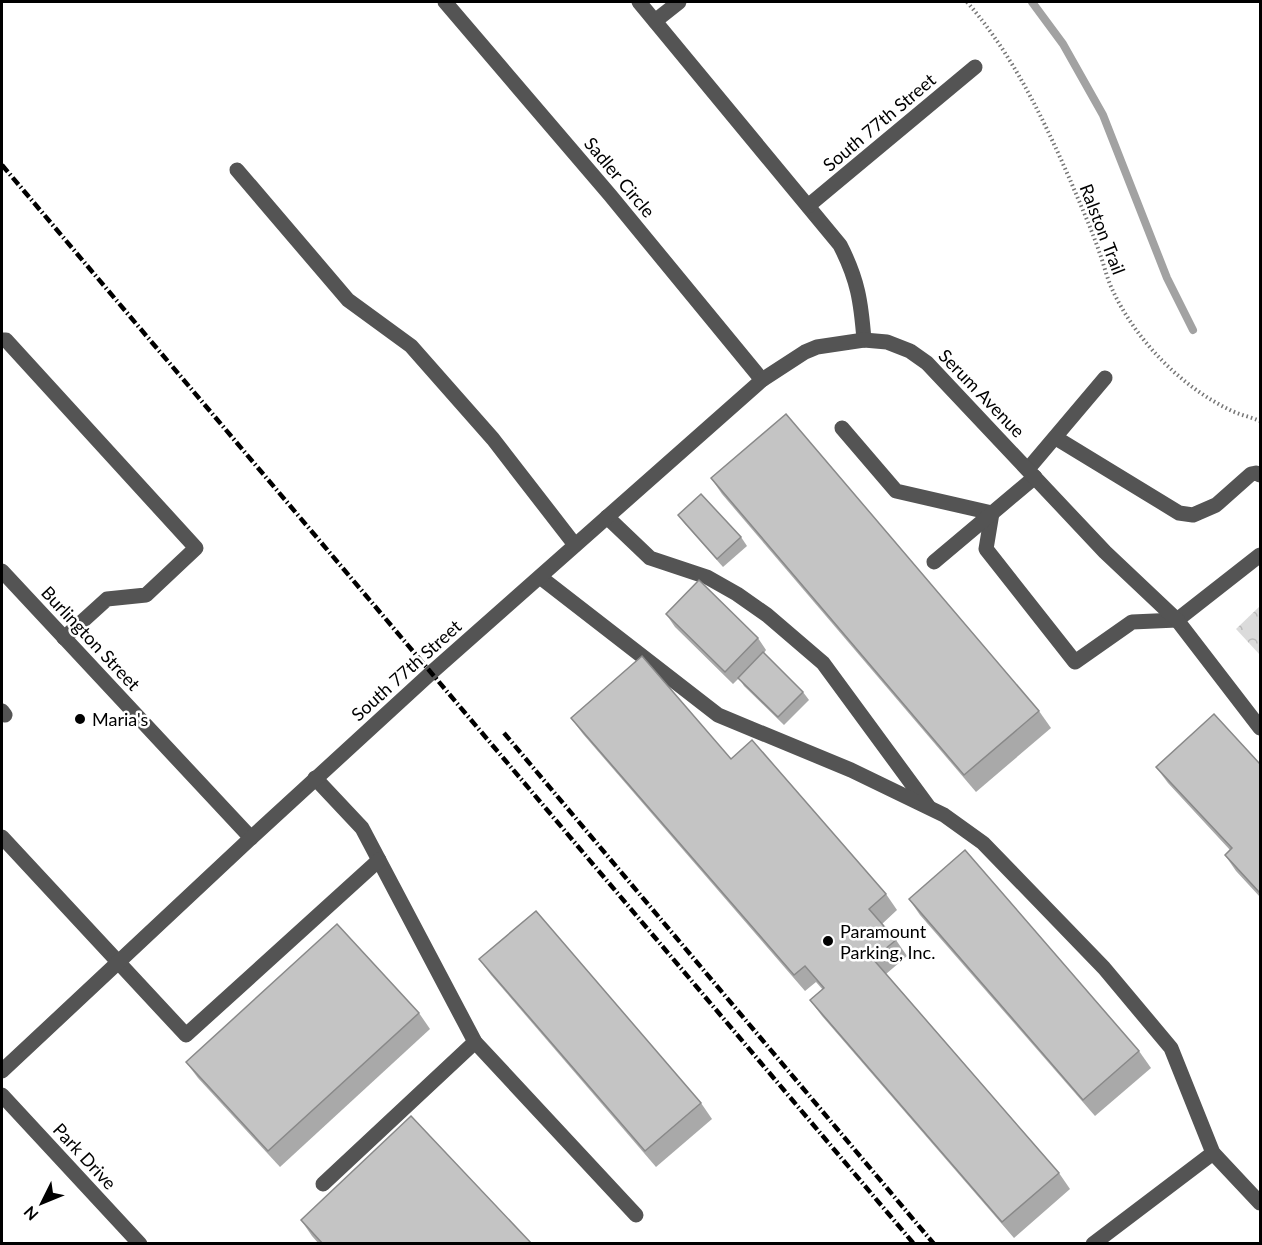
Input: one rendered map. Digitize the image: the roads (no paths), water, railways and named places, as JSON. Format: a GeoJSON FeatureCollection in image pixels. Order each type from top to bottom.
{"type":"FeatureCollection","features":[{"type":"Feature","properties":{"kind":"street","name":"Sadler Circle"},"geometry":{"type":"LineString","coordinates":[[445,2],[610,195],[762,381]]}},
{"type":"Feature","properties":{"kind":"street"},"geometry":{"type":"LineString","coordinates":[[639,2],[840,245],[853,270],[860,296],[864,340]]}},
{"type":"Feature","properties":{"kind":"street"},"geometry":{"type":"LineString","coordinates":[[655,21],[679,2]]}},
{"type":"Feature","properties":{"kind":"street","name":"South 77th Street"},"geometry":{"type":"LineString","coordinates":[[808,206],[975,67]]}},
{"type":"Feature","properties":{"kind":"street"},"geometry":{"type":"LineString","coordinates":[[237,170],[348,300],[411,346],[493,439],[575,545]]}},
{"type":"Feature","properties":{"kind":"street"},"geometry":{"type":"LineString","coordinates":[[2,340],[6,340],[196,548],[146,595],[106,599],[64,638]]}},
{"type":"Feature","properties":{"kind":"street","name":"South 77th Street"},"geometry":{"type":"LineString","coordinates":[[2,1071],[315,778],[762,381],[805,352],[817,347],[864,340]]}},
{"type":"Feature","properties":{"kind":"street","name":"Serum Avenue"},"geometry":{"type":"LineString","coordinates":[[864,340],[887,342],[910,351],[927,363],[1105,552],[1177,620],[1260,728]]}},
{"type":"Feature","properties":{"kind":"street"},"geometry":{"type":"LineString","coordinates":[[934,562],[992,513],[1031,473],[1105,378]]}},
{"type":"Feature","properties":{"kind":"street"},"geometry":{"type":"LineString","coordinates":[[843,428],[896,491],[992,513]]}},
{"type":"Feature","properties":{"kind":"street"},"geometry":{"type":"LineString","coordinates":[[1056,438],[1179,513],[1186,515],[1216,505],[1251,474],[1260,475]]}},
{"type":"Feature","properties":{"kind":"street"},"geometry":{"type":"LineString","coordinates":[[992,513],[986,549],[1075,662],[1132,622],[1177,620],[1260,555]]}},
{"type":"Feature","properties":{"kind":"street"},"geometry":{"type":"LineString","coordinates":[[607,517],[650,558],[707,577],[737,594],[767,615],[823,663],[930,809]]}},
{"type":"Feature","properties":{"kind":"street","name":"Burlington Street"},"geometry":{"type":"LineString","coordinates":[[2,571],[251,838]]}},
{"type":"Feature","properties":{"kind":"street"},"geometry":{"type":"LineString","coordinates":[[540,577],[718,715],[851,770],[944,815],[983,843],[1104,968],[1172,1048],[1213,1153],[1260,1203]]}},
{"type":"Feature","properties":{"kind":"street"},"geometry":{"type":"LineString","coordinates":[[315,778],[362,828],[475,1042],[636,1215]]}},
{"type":"Feature","properties":{"kind":"street"},"geometry":{"type":"LineString","coordinates":[[2,837],[186,1035],[379,860]]}},
{"type":"Feature","properties":{"kind":"street"},"geometry":{"type":"LineString","coordinates":[[323,1184],[475,1042]]}},
{"type":"Feature","properties":{"kind":"street","name":"Park Drive"},"geometry":{"type":"LineString","coordinates":[[2,1095],[141,1244]]}},
{"type":"Feature","properties":{"kind":"street"},"geometry":{"type":"LineString","coordinates":[[1093,1244],[1213,1153]]}},
{"type":"Feature","properties":{"kind":"waterway"},"geometry":{"type":"LineString","coordinates":[[1032,2],[1063,44],[1103,115],[1167,278],[1193,330]]}},
{"type":"Feature","properties":{"kind":"railway"},"geometry":{"type":"LineString","coordinates":[[2,165],[914,1244]]}},
{"type":"Feature","properties":{"kind":"railway"},"geometry":{"type":"LineString","coordinates":[[504,733],[934,1244]]}},
{"type":"Feature","properties":{"kind":"place","name":"Maria's"},"geometry":{"type":"Point","coordinates":[80,719]}},
{"type":"Feature","properties":{"kind":"place","name":"Paramount Parking, Inc."},"geometry":{"type":"Point","coordinates":[828,941]}}]}
